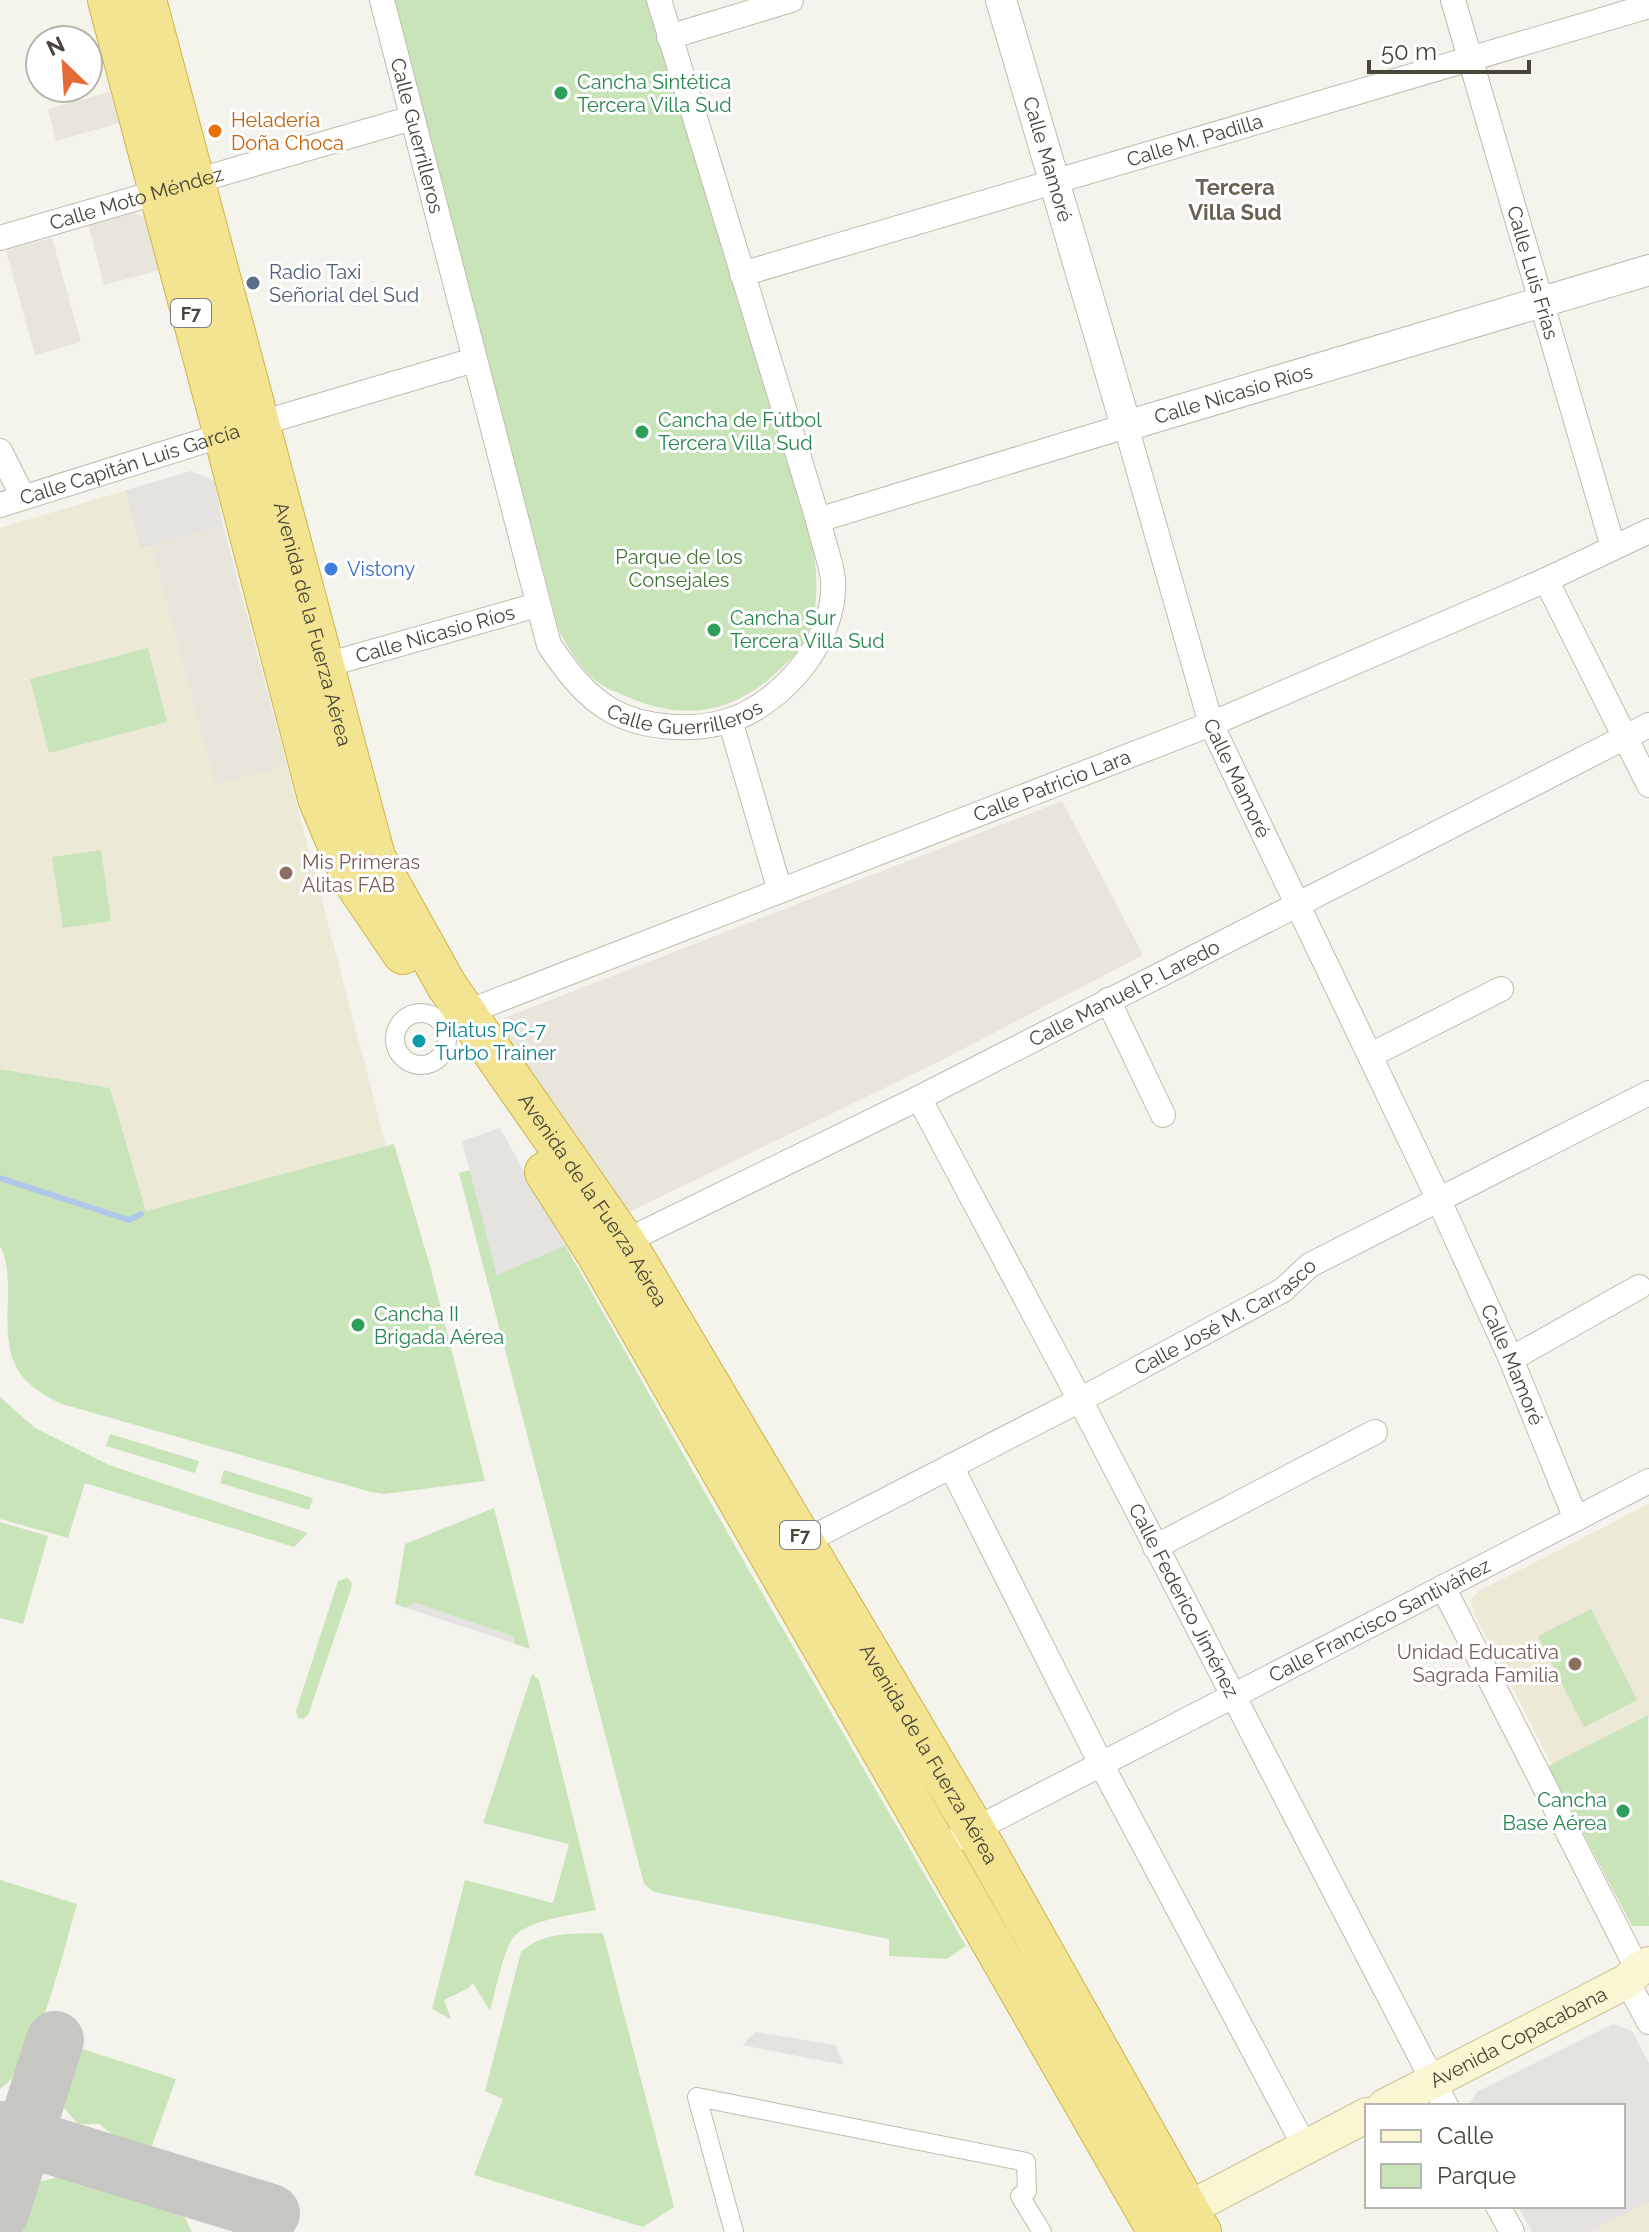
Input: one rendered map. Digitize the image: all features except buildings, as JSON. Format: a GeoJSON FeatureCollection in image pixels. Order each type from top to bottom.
{"type":"FeatureCollection","features":[{"type":"Feature","properties":{"kind":"highway","name":"Avenida de la Fuerza Aérea"},"geometry":{"type":"LineString","coordinates":[[108,0],[175,187],[305,671],[318,798],[345,866],[452,1027],[611,1249],[804,1542],[974,1829],[1175,2225]]}},
{"type":"Feature","properties":{"kind":"highway","name":"Avenida de la Fuerza Aérea"},"geometry":{"type":"LineString","coordinates":[[146,0],[175,187]]}},
{"type":"Feature","properties":{"kind":"highway","name":"Avenida de la Fuerza Aérea"},"geometry":{"type":"LineString","coordinates":[[611,1249],[939,1848],[1175,2225]]}},
{"type":"Feature","properties":{"kind":"main road","name":"Avenida Copacabana"},"geometry":{"type":"LineString","coordinates":[[1394,2104],[1440,2094],[1638,1961]]}},
{"type":"Feature","properties":{"kind":"main road"},"geometry":{"type":"LineString","coordinates":[[1175,2225],[1305,2147],[1365,2116]]}},
{"type":"Feature","properties":{"kind":"street","name":"Calle Guerrilleros"},"geometry":{"type":"LineString","coordinates":[[382,0],[549,645],[587,694],[613,711],[642,723],[677,727],[730,720],[747,713],[778,691],[810,659],[828,621],[833,580],[818,520],[659,0]]}},
{"type":"Feature","properties":{"kind":"street"},"geometry":{"type":"LineString","coordinates":[[669,37],[791,0]]}},
{"type":"Feature","properties":{"kind":"street","name":"Calle Mamoré"},"geometry":{"type":"LineString","coordinates":[[1001,0],[1211,724],[1438,1198],[1511,1359],[1576,1519]]}},
{"type":"Feature","properties":{"kind":"street","name":"Calle Luis Frias"},"geometry":{"type":"LineString","coordinates":[[1453,0],[1613,547]]}},
{"type":"Feature","properties":{"kind":"street","name":"Calle M. Padilla"},"geometry":{"type":"LineString","coordinates":[[742,274],[1649,6]]}},
{"type":"Feature","properties":{"kind":"street","name":"Calle Moto Méndez"},"geometry":{"type":"LineString","coordinates":[[0,238],[412,118]]}},
{"type":"Feature","properties":{"kind":"street","name":"Calle Nicasio Ríos"},"geometry":{"type":"LineString","coordinates":[[818,520],[1649,270]]}},
{"type":"Feature","properties":{"kind":"street","name":"Calle Capitán Luis García"},"geometry":{"type":"LineString","coordinates":[[11,501],[474,360]]}},
{"type":"Feature","properties":{"kind":"street"},"geometry":{"type":"LineString","coordinates":[[0,451],[11,501]]}},
{"type":"Feature","properties":{"kind":"street","name":"Calle Patricio Lara"},"geometry":{"type":"LineString","coordinates":[[452,1027],[780,891],[1211,724],[1546,580],[1649,531]]}},
{"type":"Feature","properties":{"kind":"street"},"geometry":{"type":"LineString","coordinates":[[1546,580],[1649,785]]}},
{"type":"Feature","properties":{"kind":"street","name":"Calle Nicasio Ríos"},"geometry":{"type":"LineString","coordinates":[[305,671],[537,605]]}},
{"type":"Feature","properties":{"kind":"street"},"geometry":{"type":"LineString","coordinates":[[730,720],[780,891]]}},
{"type":"Feature","properties":{"kind":"street","name":"Calle Manuel P. Laredo"},"geometry":{"type":"LineString","coordinates":[[611,1249],[919,1098],[1649,725]]}},
{"type":"Feature","properties":{"kind":"street"},"geometry":{"type":"LineString","coordinates":[[1371,1055],[1501,989]]}},
{"type":"Feature","properties":{"kind":"street"},"geometry":{"type":"LineString","coordinates":[[1108,1000],[1163,1115]]}},
{"type":"Feature","properties":{"kind":"street","name":"Calle José M. Carrasco"},"geometry":{"type":"LineString","coordinates":[[804,1542],[1080,1400],[1283,1290],[1310,1265],[1649,1093]]}},
{"type":"Feature","properties":{"kind":"street","name":"Calle Federico Jiménez"},"geometry":{"type":"LineString","coordinates":[[919,1098],[1080,1400],[1440,2094]]}},
{"type":"Feature","properties":{"kind":"street"},"geometry":{"type":"LineString","coordinates":[[1511,1359],[1639,1287]]}},
{"type":"Feature","properties":{"kind":"street"},"geometry":{"type":"LineString","coordinates":[[1155,1547],[1375,1432]]}},
{"type":"Feature","properties":{"kind":"street"},"geometry":{"type":"LineString","coordinates":[[951,1466],[1101,1764],[1305,2147]]}},
{"type":"Feature","properties":{"kind":"street","name":"Calle Francisco Santiváñez"},"geometry":{"type":"LineString","coordinates":[[939,1848],[1649,1481]]}},
{"type":"Feature","properties":{"kind":"street"},"geometry":{"type":"LineString","coordinates":[[1443,1587],[1638,1961],[1649,2022]]}},
{"type":"Feature","properties":{"kind":"street"},"geometry":{"type":"LineString","coordinates":[[734,2232],[697,2097],[1026,2162],[1027,2191],[1020,2196],[1042,2232]]}},
{"type":"Feature","properties":{"kind":"street"},"geometry":{"type":"LineString","coordinates":[[1499,2208],[1512,2232]]}},
{"type":"Feature","properties":{"kind":"shaded area"},"geometry":{"type":"Polygon","coordinates":[[[110,92],[119,123],[56,141],[48,109],[66,104],[104,104],[104,94],[110,92]]]}},
{"type":"Feature","properties":{"kind":"shaded area"},"geometry":{"type":"Polygon","coordinates":[[[131,211],[145,218],[160,270],[104,285],[88,223],[131,211]]]}},
{"type":"Feature","properties":{"kind":"shaded area"},"geometry":{"type":"Polygon","coordinates":[[[52,238],[81,342],[35,355],[6,250],[52,238]]]}},
{"type":"Feature","properties":{"kind":"shaded area"},"geometry":{"type":"Polygon","coordinates":[[[191,471],[214,481],[223,525],[151,545],[215,784],[287,766],[386,1146],[146,1211],[110,1088],[0,1069],[0,528],[191,471]]]}},
{"type":"Feature","properties":{"kind":"shaded area"},"geometry":{"type":"Polygon","coordinates":[[[191,471],[214,481],[223,525],[141,548],[126,490],[191,471]]]}},
{"type":"Feature","properties":{"kind":"shaded area"},"geometry":{"type":"Polygon","coordinates":[[[223,525],[287,766],[215,785],[151,545],[223,525]]]}},
{"type":"Feature","properties":{"kind":"shaded area"},"geometry":{"type":"Polygon","coordinates":[[[1062,801],[1143,955],[942,1060],[629,1212],[501,1037],[504,1018],[1062,801]]]}},
{"type":"Feature","properties":{"kind":"shaded area"},"geometry":{"type":"Polygon","coordinates":[[[500,1128],[565,1245],[497,1275],[462,1141],[500,1128]]]}},
{"type":"Feature","properties":{"kind":"shaded area","name":"Unidad Educativa Sagrada Familia"},"geometry":{"type":"Polygon","coordinates":[[[1649,1504],[1649,1718],[1647,1715],[1552,1765],[1474,1613],[1471,1600],[1479,1591],[1649,1504]]]}},
{"type":"Feature","properties":{"kind":"shaded area"},"geometry":{"type":"Polygon","coordinates":[[[414,1602],[512,1636],[515,1644],[406,1608],[414,1602]]]}},
{"type":"Feature","properties":{"kind":"shaded area"},"geometry":{"type":"Polygon","coordinates":[[[1613,2024],[1632,2031],[1649,2063],[1649,2202],[1591,2232],[1532,2232],[1519,2208],[1625,2208],[1625,2104],[1470,2104],[1477,2092],[1613,2024]]]}},
{"type":"Feature","properties":{"kind":"shaded area"},"geometry":{"type":"Polygon","coordinates":[[[756,2032],[835,2045],[844,2065],[742,2045],[756,2032]]]}},
{"type":"Feature","properties":{"kind":"shaded area"},"geometry":{"type":"Polygon","coordinates":[[[1649,2202],[1649,2232],[1591,2232],[1649,2202]]]}},
{"type":"Feature","properties":{"kind":"green space","name":"Parque de los Consejales"},"geometry":{"type":"Polygon","coordinates":[[[393,0],[650,0],[814,552],[816,601],[807,636],[782,668],[741,698],[705,710],[687,711],[648,705],[595,680],[575,657],[559,631],[393,0]]]}},
{"type":"Feature","properties":{"kind":"green space"},"geometry":{"type":"Polygon","coordinates":[[[148,648],[167,722],[49,753],[30,679],[148,648]]]}},
{"type":"Feature","properties":{"kind":"green space"},"geometry":{"type":"Polygon","coordinates":[[[101,850],[111,921],[63,928],[52,857],[101,850]]]}},
{"type":"Feature","properties":{"kind":"green space"},"geometry":{"type":"Polygon","coordinates":[[[0,1069],[110,1088],[146,1211],[394,1144],[430,1266],[485,1481],[384,1494],[371,1492],[62,1404],[30,1384],[14,1361],[8,1333],[7,1270],[0,1246],[0,1069]]]}},
{"type":"Feature","properties":{"kind":"green space"},"geometry":{"type":"Polygon","coordinates":[[[470,1170],[497,1275],[565,1245],[966,1946],[947,1959],[889,1956],[889,1939],[654,1892],[644,1884],[459,1173],[470,1170]]]}},
{"type":"Feature","properties":{"kind":"green space"},"geometry":{"type":"Polygon","coordinates":[[[0,1397],[35,1428],[109,1465],[308,1533],[294,1547],[85,1483],[68,1538],[0,1519],[0,1397]]]}},
{"type":"Feature","properties":{"kind":"green space"},"geometry":{"type":"Polygon","coordinates":[[[110,1434],[199,1461],[195,1473],[106,1446],[110,1434]]]}},
{"type":"Feature","properties":{"kind":"green space"},"geometry":{"type":"Polygon","coordinates":[[[224,1470],[313,1498],[309,1510],[220,1483],[224,1470]]]}},
{"type":"Feature","properties":{"kind":"green space"},"geometry":{"type":"Polygon","coordinates":[[[494,1508],[530,1649],[515,1644],[512,1636],[414,1603],[406,1608],[395,1604],[405,1544],[494,1508]]]}},
{"type":"Feature","properties":{"kind":"green space"},"geometry":{"type":"Polygon","coordinates":[[[0,1522],[48,1536],[23,1624],[0,1618],[0,1522]]]}},
{"type":"Feature","properties":{"kind":"green space"},"geometry":{"type":"Polygon","coordinates":[[[347,1578],[352,1583],[351,1589],[308,1715],[298,1718],[296,1711],[338,1581],[347,1578]]]}},
{"type":"Feature","properties":{"kind":"green space"},"geometry":{"type":"Polygon","coordinates":[[[1591,1609],[1637,1700],[1584,1727],[1538,1636],[1591,1609]]]}},
{"type":"Feature","properties":{"kind":"green space"},"geometry":{"type":"Polygon","coordinates":[[[532,1674],[539,1680],[596,1910],[551,1919],[519,1932],[506,1952],[490,2011],[473,1983],[444,2000],[451,2019],[432,2009],[465,1880],[553,1903],[569,1844],[483,1823],[532,1674]]]}},
{"type":"Feature","properties":{"kind":"green space"},"geometry":{"type":"Polygon","coordinates":[[[1648,1715],[1649,1926],[1632,1926],[1548,1766],[1648,1715]]]}},
{"type":"Feature","properties":{"kind":"green space"},"geometry":{"type":"Polygon","coordinates":[[[0,1880],[77,1904],[38,2031],[14,2076],[0,2089],[0,1880]]]}},
{"type":"Feature","properties":{"kind":"green space"},"geometry":{"type":"Polygon","coordinates":[[[603,1933],[674,2207],[643,2227],[474,2175],[503,2099],[485,2091],[521,1952],[549,1937],[603,1933]]]}},
{"type":"Feature","properties":{"kind":"green space"},"geometry":{"type":"Polygon","coordinates":[[[76,2047],[176,2079],[150,2151],[121,2141],[99,2124],[78,2124],[59,2102],[76,2047]]]}},
{"type":"Feature","properties":{"kind":"green space"},"geometry":{"type":"Polygon","coordinates":[[[64,2176],[82,2186],[104,2183],[179,2206],[192,2232],[19,2232],[34,2183],[64,2176]]]}},
{"type":"Feature","properties":{"kind":"waterway"},"geometry":{"type":"LineString","coordinates":[[0,1178],[129,1220],[141,1214]]}},
{"type":"Feature","properties":{"kind":"taxiway"},"geometry":{"type":"LineString","coordinates":[[0,2213],[55,2040]]}},
{"type":"Feature","properties":{"kind":"taxiway"},"geometry":{"type":"LineString","coordinates":[[0,2130],[271,2213]]}},
{"type":"Feature","properties":{"kind":"place","name":"Cancha Sintética Tercera Villa Sud"},"geometry":{"type":"Point","coordinates":[561,93]}},
{"type":"Feature","properties":{"kind":"place","name":"Heladería Doña Choca"},"geometry":{"type":"Point","coordinates":[215,131]}},
{"type":"Feature","properties":{"kind":"place","name":"Radio Taxi Señorial del Sud"},"geometry":{"type":"Point","coordinates":[253,283]}},
{"type":"Feature","properties":{"kind":"place","name":"Cancha de Fútbol Tercera Villa Sud"},"geometry":{"type":"Point","coordinates":[642,432]}},
{"type":"Feature","properties":{"kind":"place","name":"Vistony"},"geometry":{"type":"Point","coordinates":[331,569]}},
{"type":"Feature","properties":{"kind":"place","name":"Cancha Sur Tercera Villa Sud"},"geometry":{"type":"Point","coordinates":[714,630]}},
{"type":"Feature","properties":{"kind":"place","name":"Mis Primeras Alitas FAB"},"geometry":{"type":"Point","coordinates":[286,873]}},
{"type":"Feature","properties":{"kind":"place","name":"Pilatus PC-7 Turbo Trainer"},"geometry":{"type":"Point","coordinates":[419,1041]}},
{"type":"Feature","properties":{"kind":"place","name":"Cancha II Brigada Aérea"},"geometry":{"type":"Point","coordinates":[358,1325]}},
{"type":"Feature","properties":{"kind":"place","name":"Unidad Educativa Sagrada Familia"},"geometry":{"type":"Point","coordinates":[1575,1664]}},
{"type":"Feature","properties":{"kind":"place","name":"Cancha Base Aérea"},"geometry":{"type":"Point","coordinates":[1623,1811]}},
{"type":"Feature","properties":{"kind":"district","name":"Tercera Villa Sud"},"geometry":{"type":"Point","coordinates":[1235,200]}}]}
